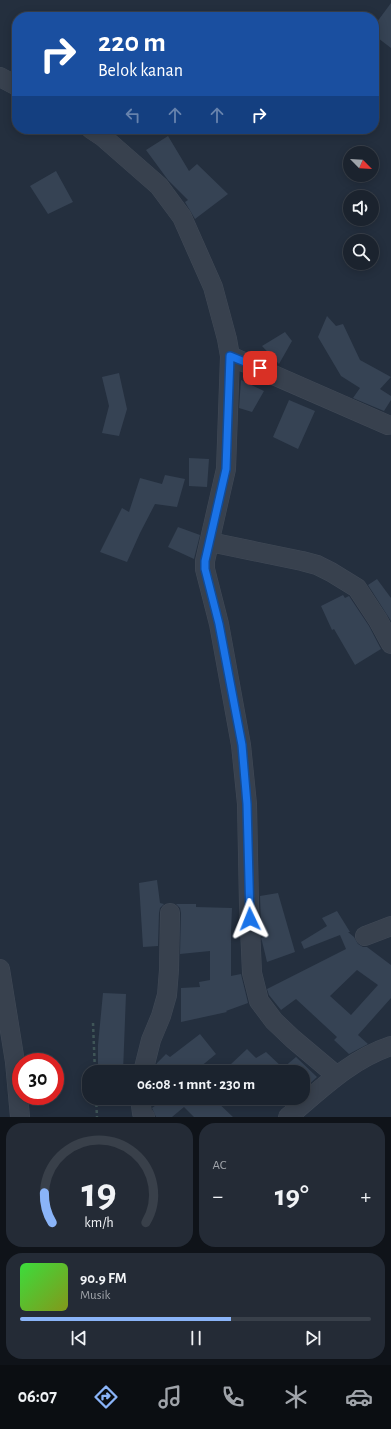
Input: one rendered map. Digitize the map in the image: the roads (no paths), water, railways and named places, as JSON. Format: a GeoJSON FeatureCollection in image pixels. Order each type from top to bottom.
{"type":"FeatureCollection","features":[{"type":"Feature","properties":{"kind":"street"},"geometry":{"type":"LineString","coordinates":[[0,77],[12,83]]}},
{"type":"Feature","properties":{"kind":"street"},"geometry":{"type":"LineString","coordinates":[[98,134],[159,186],[182,217],[213,287],[228,339],[230,356],[226,469],[205,561],[205,569],[219,624],[242,745],[247,804],[252,973],[259,1001],[274,1021],[337,1076]]}},
{"type":"Feature","properties":{"kind":"street"},"geometry":{"type":"LineString","coordinates":[[230,356],[388,426]]}},
{"type":"Feature","properties":{"kind":"street"},"geometry":{"type":"LineString","coordinates":[[210,542],[302,561],[317,565],[331,572],[357,588],[378,620],[391,644]]}},
{"type":"Feature","properties":{"kind":"street"},"geometry":{"type":"LineString","coordinates":[[145,1065],[151,1040],[161,1016],[167,995],[170,913]]}},
{"type":"Feature","properties":{"kind":"street"},"geometry":{"type":"LineString","coordinates":[[365,936],[391,926]]}},
{"type":"Feature","properties":{"kind":"street"},"geometry":{"type":"LineString","coordinates":[[0,969],[15,1062],[20,1117]]}},
{"type":"Feature","properties":{"kind":"street"},"geometry":{"type":"LineString","coordinates":[[288,1117],[337,1076],[378,1050],[391,1046]]}},
{"type":"Feature","properties":{"kind":"street"},"geometry":{"type":"LineString","coordinates":[[141,1105],[142,1113],[145,1117]]}}]}
